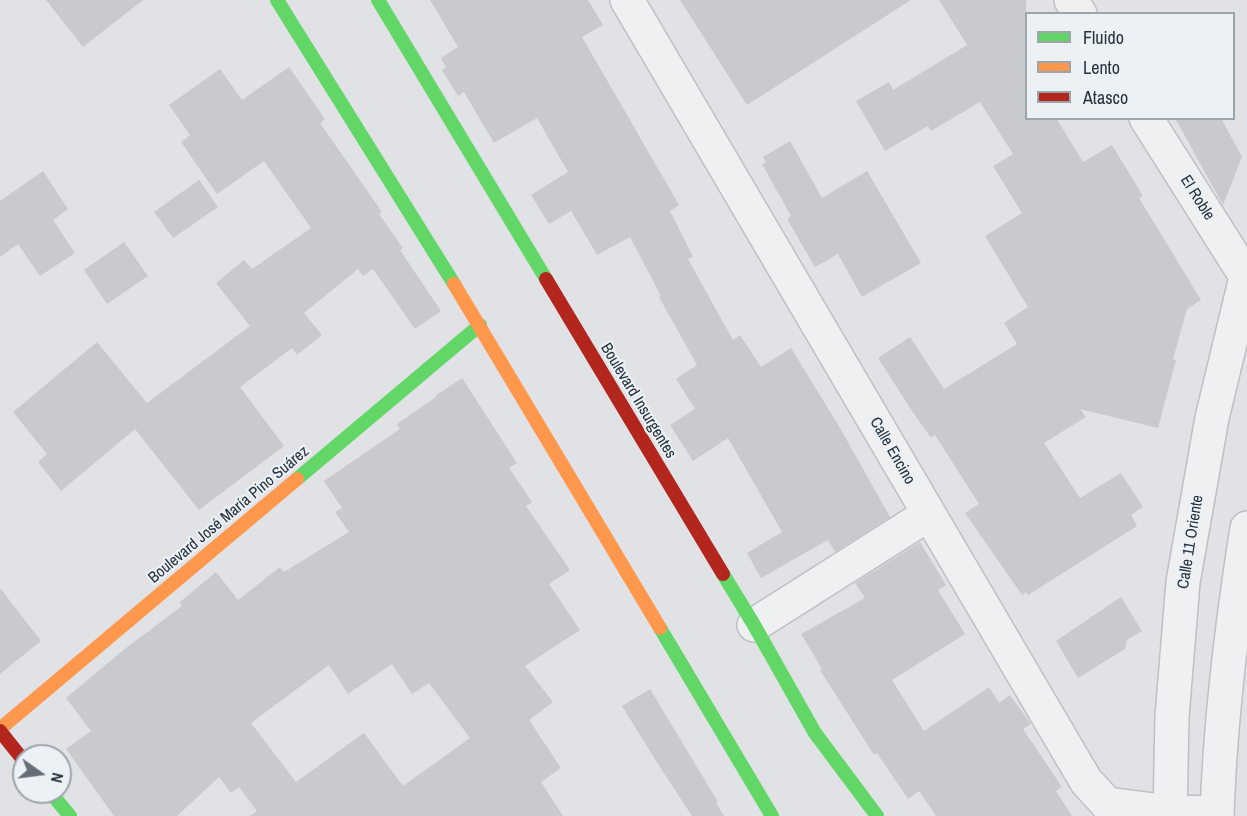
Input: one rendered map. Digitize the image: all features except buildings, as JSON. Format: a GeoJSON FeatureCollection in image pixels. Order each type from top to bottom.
{"type":"FeatureCollection","features":[{"type":"Feature","properties":{"kind":"main road"},"geometry":{"type":"LineString","coordinates":[[277,0],[480,325],[772,816]]}},
{"type":"Feature","properties":{"kind":"main road","name":"Boulevard Insurgentes"},"geometry":{"type":"LineString","coordinates":[[378,0],[754,625],[815,733],[877,816]]}},
{"type":"Feature","properties":{"kind":"main road","name":"Boulevard José María Pino Suárez"},"geometry":{"type":"LineString","coordinates":[[0,730],[480,325]]}},
{"type":"Feature","properties":{"kind":"main road"},"geometry":{"type":"LineString","coordinates":[[0,730],[12,746]]}},
{"type":"Feature","properties":{"kind":"main road"},"geometry":{"type":"LineString","coordinates":[[60,804],[70,816]]}},
{"type":"Feature","properties":{"kind":"street","name":"Calle Encino"},"geometry":{"type":"LineString","coordinates":[[627,0],[1086,781],[1107,804],[1170,814],[1217,815]]}},
{"type":"Feature","properties":{"kind":"street","name":"El Roble"},"geometry":{"type":"LineString","coordinates":[[1147,120],[1247,276]]}},
{"type":"Feature","properties":{"kind":"street","name":"Calle 11 Oriente"},"geometry":{"type":"LineString","coordinates":[[1170,814],[1172,717],[1183,582],[1212,418],[1247,276]]}},
{"type":"Feature","properties":{"kind":"street"},"geometry":{"type":"LineString","coordinates":[[754,625],[929,514]]}},
{"type":"Feature","properties":{"kind":"street"},"geometry":{"type":"LineString","coordinates":[[1217,815],[1226,692],[1237,589],[1247,528]]}},
{"type":"Feature","properties":{"kind":"traffic: fast"},"geometry":{"type":"LineString","coordinates":[[277,0],[454,284]]}},
{"type":"Feature","properties":{"kind":"traffic: fast"},"geometry":{"type":"LineString","coordinates":[[378,0],[546,279]]}},
{"type":"Feature","properties":{"kind":"traffic: fast"},"geometry":{"type":"LineString","coordinates":[[297,479],[480,325]]}},
{"type":"Feature","properties":{"kind":"traffic: fast"},"geometry":{"type":"LineString","coordinates":[[723,574],[815,733],[877,816]]}},
{"type":"Feature","properties":{"kind":"traffic: fast"},"geometry":{"type":"LineString","coordinates":[[660,628],[772,816]]}},
{"type":"Feature","properties":{"kind":"traffic: fast"},"geometry":{"type":"LineString","coordinates":[[60,804],[70,816]]}},
{"type":"Feature","properties":{"kind":"traffic: slow"},"geometry":{"type":"LineString","coordinates":[[454,284],[660,628]]}},
{"type":"Feature","properties":{"kind":"traffic: slow"},"geometry":{"type":"LineString","coordinates":[[0,729],[297,479]]}},
{"type":"Feature","properties":{"kind":"traffic: jam"},"geometry":{"type":"LineString","coordinates":[[546,279],[723,574]]}},
{"type":"Feature","properties":{"kind":"traffic: jam"},"geometry":{"type":"LineString","coordinates":[[0,731],[12,746]]}}]}
